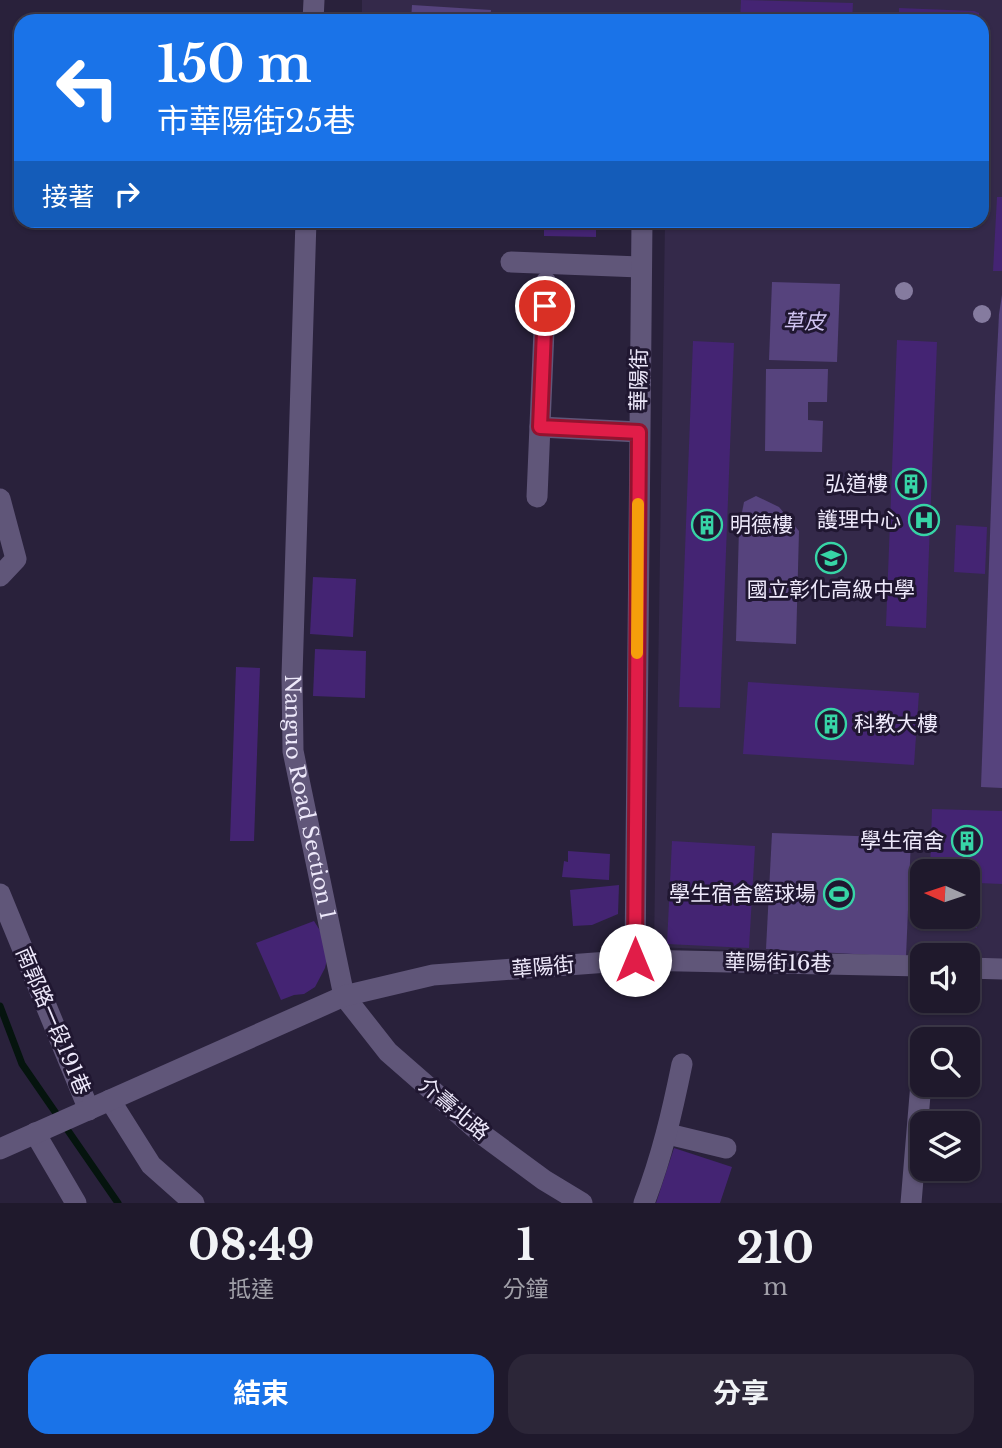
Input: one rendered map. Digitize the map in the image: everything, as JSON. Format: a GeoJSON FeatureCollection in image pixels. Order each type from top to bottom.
{"type":"FeatureCollection","features":[{"type":"Feature","properties":{"kind":"street","name":"Nanguo Road Section 1"},"geometry":{"type":"LineString","coordinates":[[306,228],[292,677],[293,751],[344,996]]}},
{"type":"Feature","properties":{"kind":"street","name":"華陽街"},"geometry":{"type":"LineString","coordinates":[[344,996],[433,975],[635,960],[642,228]]}},
{"type":"Feature","properties":{"kind":"street"},"geometry":{"type":"LineString","coordinates":[[511,262],[640,267]]}},
{"type":"Feature","properties":{"kind":"street"},"geometry":{"type":"LineString","coordinates":[[537,497],[546,282]]}},
{"type":"Feature","properties":{"kind":"street"},"geometry":{"type":"LineString","coordinates":[[540,427],[639,432]]}},
{"type":"Feature","properties":{"kind":"street"},"geometry":{"type":"LineString","coordinates":[[0,499],[16,559],[0,576]]}},
{"type":"Feature","properties":{"kind":"street","name":"南郭路一段191巷"},"geometry":{"type":"LineString","coordinates":[[0,894],[89,1110]]}},
{"type":"Feature","properties":{"kind":"street","name":"華陽街16巷"},"geometry":{"type":"LineString","coordinates":[[635,960],[910,966]]}},
{"type":"Feature","properties":{"kind":"street"},"geometry":{"type":"LineString","coordinates":[[980,968],[1002,969]]}},
{"type":"Feature","properties":{"kind":"street"},"geometry":{"type":"LineString","coordinates":[[0,1149],[344,996]]}},
{"type":"Feature","properties":{"kind":"street","name":"介壽北路"},"geometry":{"type":"LineString","coordinates":[[344,996],[388,1052],[473,1127],[544,1180],[582,1203]]}},
{"type":"Feature","properties":{"kind":"street"},"geometry":{"type":"LineString","coordinates":[[644,1203],[668,1134],[681,1064]]}},
{"type":"Feature","properties":{"kind":"street"},"geometry":{"type":"LineString","coordinates":[[911,1203],[920,1097]]}},
{"type":"Feature","properties":{"kind":"street"},"geometry":{"type":"LineString","coordinates":[[110,1100],[151,1164],[194,1203]]}},
{"type":"Feature","properties":{"kind":"street"},"geometry":{"type":"LineString","coordinates":[[42,1131],[76,1203]]}},
{"type":"Feature","properties":{"kind":"street"},"geometry":{"type":"LineString","coordinates":[[668,1134],[726,1148]]}},
{"type":"Feature","properties":{"kind":"shaded area","name":"國立彰化高級中學"},"geometry":{"type":"Polygon","coordinates":[[[362,0],[1002,0],[1002,961],[980,960],[980,943],[910,943],[910,958],[654,947],[665,228],[989,228],[989,14],[362,14],[362,0]]]}},
{"type":"Feature","properties":{"kind":"green space"},"geometry":{"type":"Polygon","coordinates":[[[412,5],[491,10],[491,14],[411,14],[412,5]]]}},
{"type":"Feature","properties":{"kind":"green space","name":"草皮"},"geometry":{"type":"Polygon","coordinates":[[[772,282],[840,284],[837,362],[769,360],[772,282]]]}},
{"type":"Feature","properties":{"kind":"green space"},"geometry":{"type":"Polygon","coordinates":[[[1002,295],[1002,788],[981,787],[995,395],[1002,295]]]}},
{"type":"Feature","properties":{"kind":"green space","name":"草皮"},"geometry":{"type":"Polygon","coordinates":[[[766,369],[828,369],[827,402],[808,402],[808,420],[823,421],[822,452],[765,451],[766,369]]]}},
{"type":"Feature","properties":{"kind":"green space"},"geometry":{"type":"Polygon","coordinates":[[[756,496],[779,507],[799,531],[796,644],[736,641],[739,528],[744,502],[756,496]]]}},
{"type":"Feature","properties":{"kind":"green space","name":"學生宿舍籃球場"},"geometry":{"type":"Polygon","coordinates":[[[772,833],[911,838],[906,957],[766,949],[772,833]]]}},
{"type":"Feature","properties":{"kind":"building"},"geometry":{"type":"Polygon","coordinates":[[[741,0],[853,3],[852,14],[740,14],[741,0]]]}},
{"type":"Feature","properties":{"kind":"building"},"geometry":{"type":"Polygon","coordinates":[[[899,8],[979,13],[979,14],[899,14],[899,8]]]}},
{"type":"Feature","properties":{"kind":"building"},"geometry":{"type":"Polygon","coordinates":[[[997,197],[1002,197],[1002,271],[993,271],[997,197]]]}},
{"type":"Feature","properties":{"kind":"building"},"geometry":{"type":"Polygon","coordinates":[[[544,228],[596,228],[596,237],[544,236],[544,228]]]}},
{"type":"Feature","properties":{"kind":"building","name":"弘道樓"},"geometry":{"type":"Polygon","coordinates":[[[897,340],[937,342],[926,628],[886,626],[897,340]]]}},
{"type":"Feature","properties":{"kind":"building","name":"明德樓"},"geometry":{"type":"Polygon","coordinates":[[[693,341],[734,343],[720,708],[679,707],[693,341]]]}},
{"type":"Feature","properties":{"kind":"building"},"geometry":{"type":"Polygon","coordinates":[[[956,525],[987,527],[985,574],[954,572],[956,525]]]}},
{"type":"Feature","properties":{"kind":"building"},"geometry":{"type":"Polygon","coordinates":[[[313,577],[356,579],[353,637],[310,634],[313,577]]]}},
{"type":"Feature","properties":{"kind":"building"},"geometry":{"type":"Polygon","coordinates":[[[315,649],[366,651],[365,698],[313,696],[315,649]]]}},
{"type":"Feature","properties":{"kind":"building"},"geometry":{"type":"Polygon","coordinates":[[[236,667],[260,668],[254,841],[230,841],[236,667]]]}},
{"type":"Feature","properties":{"kind":"building","name":"科教大樓"},"geometry":{"type":"Polygon","coordinates":[[[748,682],[919,693],[914,765],[743,754],[748,682]]]}},
{"type":"Feature","properties":{"kind":"building","name":"學生宿舍"},"geometry":{"type":"Polygon","coordinates":[[[932,809],[1002,811],[1002,884],[980,883],[980,859],[930,859],[932,809]]]}},
{"type":"Feature","properties":{"kind":"building"},"geometry":{"type":"Polygon","coordinates":[[[672,841],[755,846],[749,948],[667,944],[672,841]]]}},
{"type":"Feature","properties":{"kind":"building"},"geometry":{"type":"Polygon","coordinates":[[[568,851],[610,854],[609,880],[562,877],[564,861],[568,862],[568,851]]]}},
{"type":"Feature","properties":{"kind":"building"},"geometry":{"type":"Polygon","coordinates":[[[619,885],[618,914],[592,925],[573,926],[570,890],[619,885]]]}},
{"type":"Feature","properties":{"kind":"building"},"geometry":{"type":"Polygon","coordinates":[[[314,921],[326,940],[328,955],[325,968],[315,987],[304,994],[281,1000],[256,943],[314,921]]]}},
{"type":"Feature","properties":{"kind":"building"},"geometry":{"type":"Polygon","coordinates":[[[674,1148],[732,1167],[720,1203],[656,1203],[674,1148]]]}},
{"type":"Feature","properties":{"kind":"waterway"},"geometry":{"type":"LineString","coordinates":[[0,1006],[22,1064],[118,1203]]}},
{"type":"Feature","properties":{"kind":"slow traffic"},"geometry":{"type":"LineString","coordinates":[[637,653],[638,504]]}},
{"type":"Feature","properties":{"kind":"place","name":"弘道樓"},"geometry":{"type":"Point","coordinates":[911,484]}},
{"type":"Feature","properties":{"kind":"place","name":"護理中心"},"geometry":{"type":"Point","coordinates":[924,520]}},
{"type":"Feature","properties":{"kind":"place","name":"明德樓"},"geometry":{"type":"Point","coordinates":[707,525]}},
{"type":"Feature","properties":{"kind":"place","name":"國立彰化高級中學"},"geometry":{"type":"Point","coordinates":[831,558]}},
{"type":"Feature","properties":{"kind":"place","name":"科教大樓"},"geometry":{"type":"Point","coordinates":[831,724]}},
{"type":"Feature","properties":{"kind":"place","name":"學生宿舍"},"geometry":{"type":"Point","coordinates":[967,841]}},
{"type":"Feature","properties":{"kind":"place","name":"學生宿舍籃球場"},"geometry":{"type":"Point","coordinates":[839,894]}},
{"type":"Feature","properties":{"kind":"route"},"geometry":{"type":"LineString","coordinates":[[545,306],[540,427],[639,432],[635,960]]}}]}
